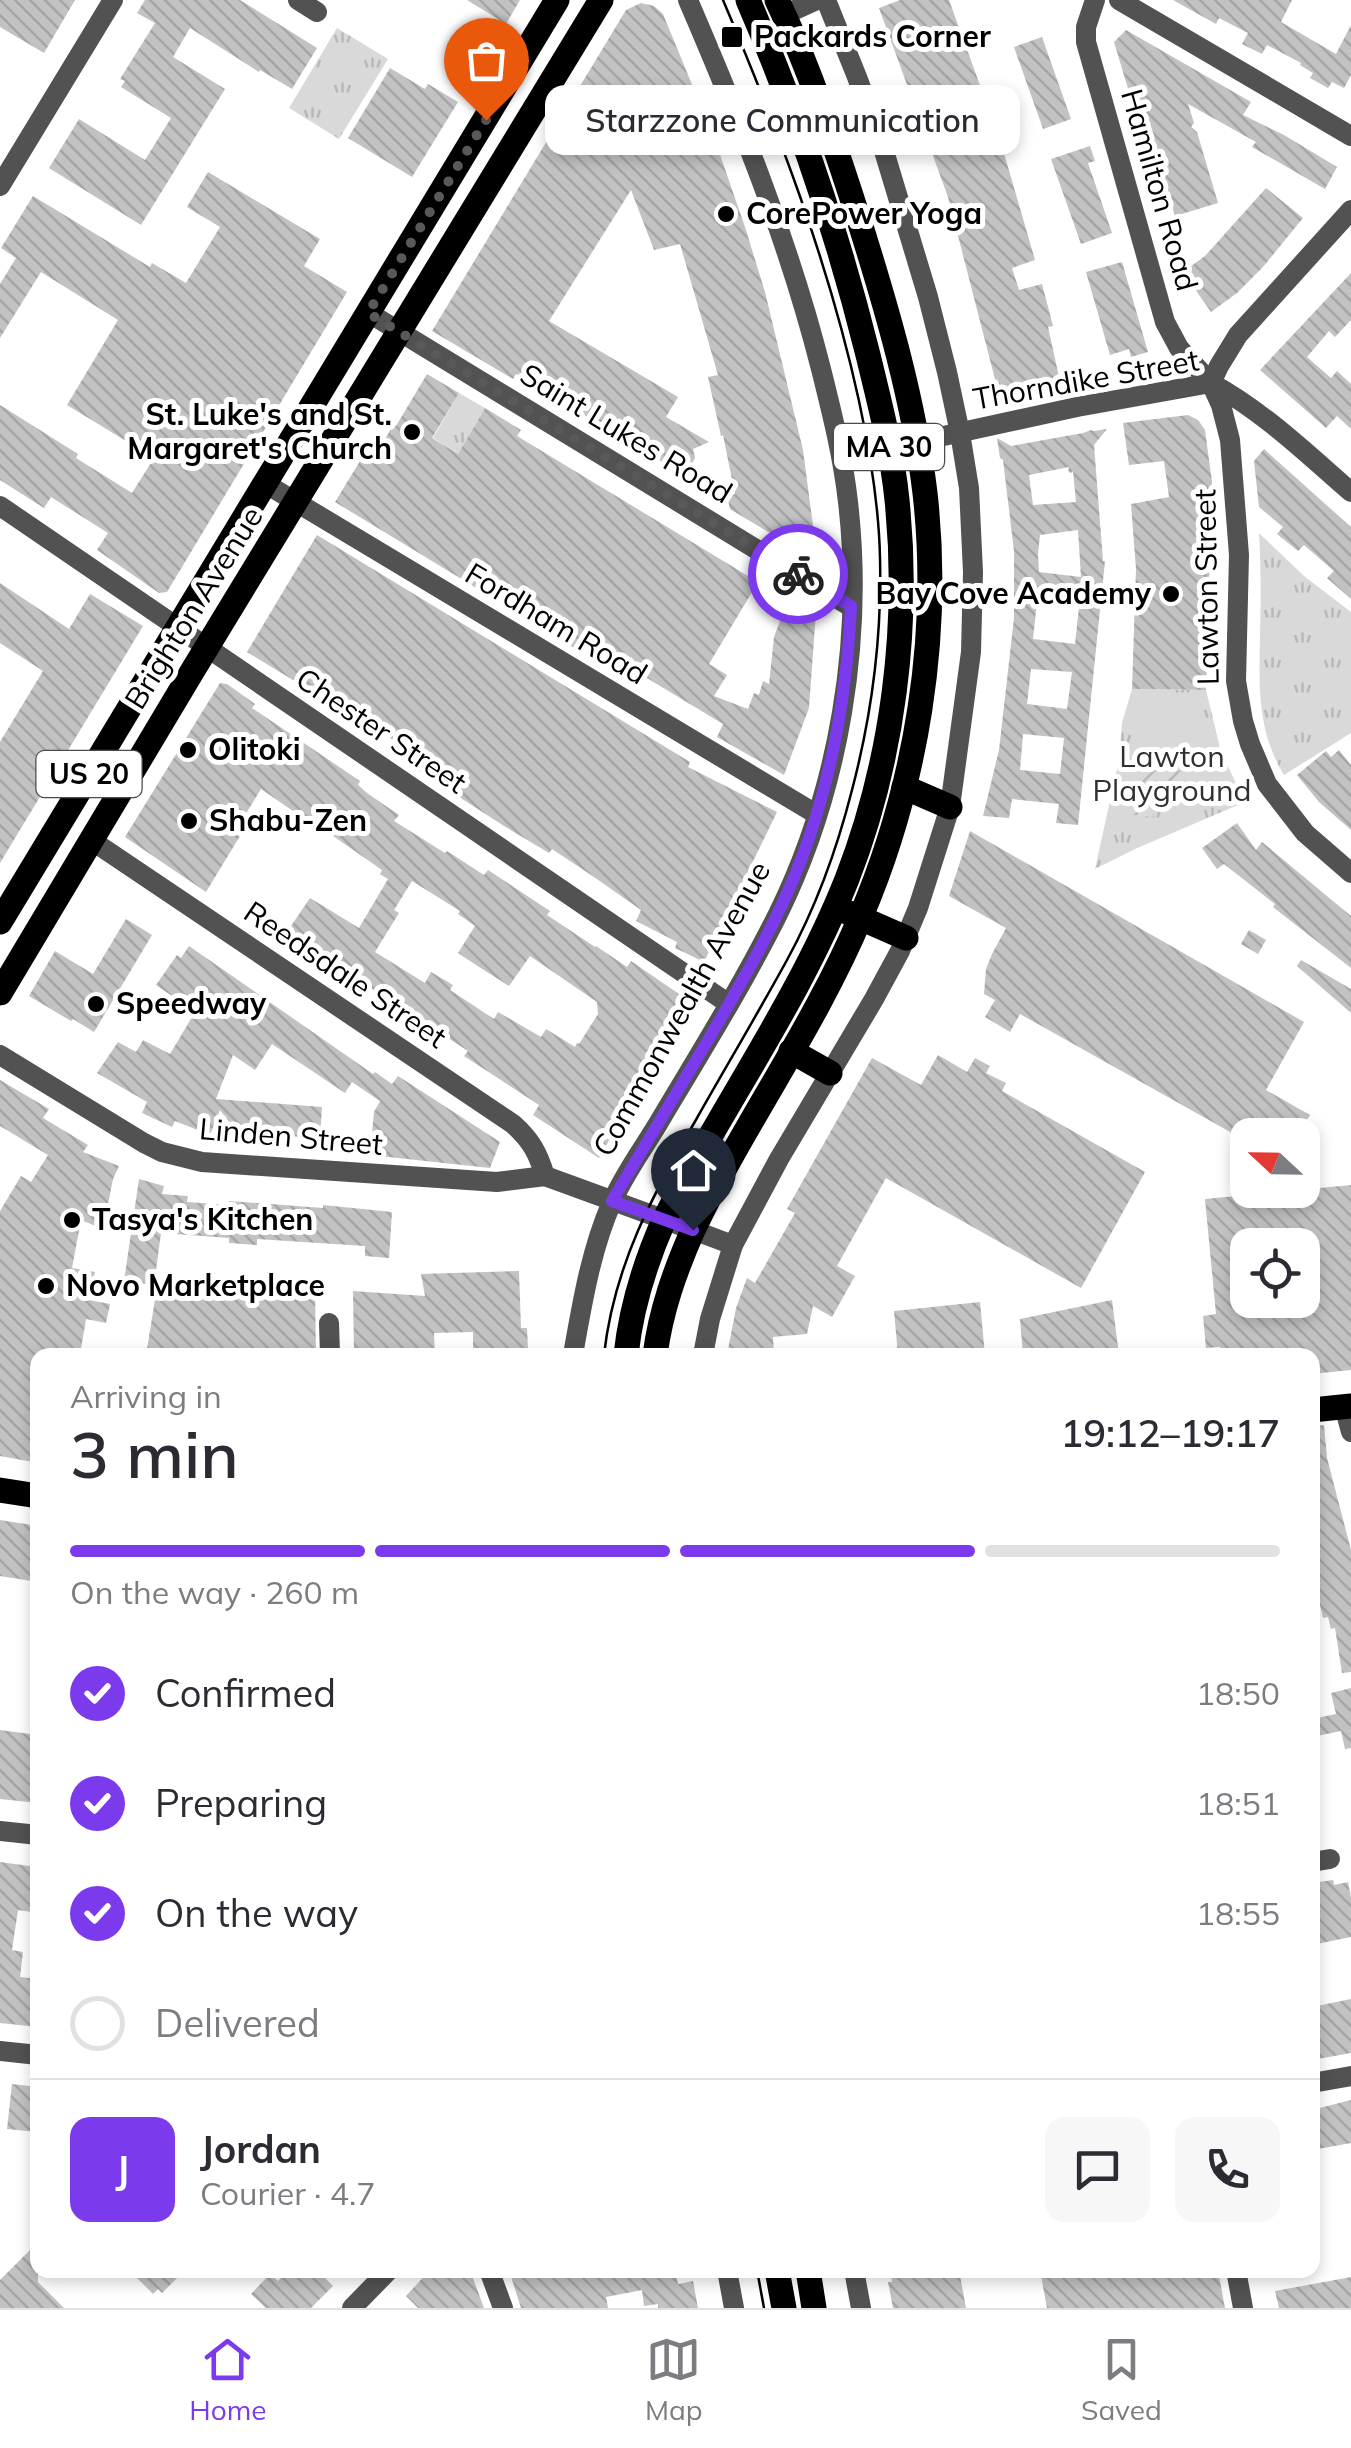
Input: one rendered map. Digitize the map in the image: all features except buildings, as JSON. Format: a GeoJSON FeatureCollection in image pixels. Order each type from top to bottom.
{"type":"FeatureCollection","features":[{"type":"Feature","properties":{"kind":"main road","name":"Brighton Avenue"},"geometry":{"type":"LineString","coordinates":[[0,922],[557,0]]}},
{"type":"Feature","properties":{"kind":"main road","name":"Brighton Avenue"},"geometry":{"type":"LineString","coordinates":[[0,994],[601,0]]}},
{"type":"Feature","properties":{"kind":"main road","name":"MA 30"},"geometry":{"type":"LineString","coordinates":[[627,1348],[637,1295],[664,1220],[790,998],[836,906],[868,816],[890,720],[900,610],[897,497],[876,389],[837,243],[790,102],[748,0]]}},
{"type":"Feature","properties":{"kind":"main road","name":"MA 30"},"geometry":{"type":"LineString","coordinates":[[656,1348],[674,1274],[693,1230],[861,918],[904,787],[920,706],[928,611],[928,534],[916,442],[864,235],[816,92],[781,7]]}},
{"type":"Feature","properties":{"kind":"main road"},"geometry":{"type":"LineString","coordinates":[[904,787],[950,808]]}},
{"type":"Feature","properties":{"kind":"main road"},"geometry":{"type":"LineString","coordinates":[[836,906],[906,938]]}},
{"type":"Feature","properties":{"kind":"main road"},"geometry":{"type":"LineString","coordinates":[[790,1051],[830,1073]]}},
{"type":"Feature","properties":{"kind":"main road"},"geometry":{"type":"LineString","coordinates":[[1320,1409],[1347,1406]]}},
{"type":"Feature","properties":{"kind":"main road"},"geometry":{"type":"LineString","coordinates":[[0,1490],[30,1495]]}},
{"type":"Feature","properties":{"kind":"main road"},"geometry":{"type":"LineString","coordinates":[[779,2278],[784,2308]]}},
{"type":"Feature","properties":{"kind":"main road"},"geometry":{"type":"LineString","coordinates":[[809,2278],[814,2308]]}},
{"type":"Feature","properties":{"kind":"street"},"geometry":{"type":"LineString","coordinates":[[0,186],[113,0]]}},
{"type":"Feature","properties":{"kind":"street"},"geometry":{"type":"LineString","coordinates":[[298,0],[317,12]]}},
{"type":"Feature","properties":{"kind":"street","name":"Commonwealth Avenue"},"geometry":{"type":"LineString","coordinates":[[574,1348],[586,1288],[612,1201],[729,1004],[802,859],[835,745],[851,606],[848,503],[811,330],[750,149],[688,0]]}},
{"type":"Feature","properties":{"kind":"street"},"geometry":{"type":"LineString","coordinates":[[781,7],[817,0]]}},
{"type":"Feature","properties":{"kind":"street"},"geometry":{"type":"LineString","coordinates":[[704,1348],[733,1245],[874,999],[918,908],[950,808],[966,693],[973,612],[972,532],[960,433],[906,222],[858,77],[826,0]]}},
{"type":"Feature","properties":{"kind":"street","name":"Hamilton Road"},"geometry":{"type":"LineString","coordinates":[[1095,0],[1086,27],[1086,42],[1166,322],[1179,348],[1212,384]]}},
{"type":"Feature","properties":{"kind":"street"},"geometry":{"type":"LineString","coordinates":[[1118,0],[1351,136]]}},
{"type":"Feature","properties":{"kind":"street"},"geometry":{"type":"LineString","coordinates":[[1212,384],[1218,366],[1238,336],[1346,225]]}},
{"type":"Feature","properties":{"kind":"street","name":"Saint Lukes Road"},"geometry":{"type":"LineString","coordinates":[[368,313],[851,606]]}},
{"type":"Feature","properties":{"kind":"street","name":"Thorndike Street"},"geometry":{"type":"LineString","coordinates":[[916,442],[1212,384],[1276,426],[1351,492]]}},
{"type":"Feature","properties":{"kind":"street","name":"Lawton Street"},"geometry":{"type":"LineString","coordinates":[[1212,384],[1228,430],[1236,494],[1236,680],[1243,721],[1266,784],[1305,833],[1351,873]]}},
{"type":"Feature","properties":{"kind":"street","name":"Fordham Road"},"geometry":{"type":"LineString","coordinates":[[266,484],[816,814]]}},
{"type":"Feature","properties":{"kind":"street","name":"Chester Street"},"geometry":{"type":"LineString","coordinates":[[0,506],[729,1004]]}},
{"type":"Feature","properties":{"kind":"street","name":"Reedsdale Street"},"geometry":{"type":"LineString","coordinates":[[91,840],[512,1124],[528,1137],[545,1176]]}},
{"type":"Feature","properties":{"kind":"street","name":"Linden Street"},"geometry":{"type":"LineString","coordinates":[[0,1056],[144,1143],[182,1158],[496,1182],[545,1176]]}},
{"type":"Feature","properties":{"kind":"street"},"geometry":{"type":"LineString","coordinates":[[545,1176],[733,1245]]}},
{"type":"Feature","properties":{"kind":"street"},"geometry":{"type":"LineString","coordinates":[[329,1323],[330,1348]]}},
{"type":"Feature","properties":{"kind":"street"},"geometry":{"type":"LineString","coordinates":[[1347,1406],[1351,1432]]}},
{"type":"Feature","properties":{"kind":"street"},"geometry":{"type":"LineString","coordinates":[[0,1830],[30,1834]]}},
{"type":"Feature","properties":{"kind":"street"},"geometry":{"type":"LineString","coordinates":[[0,2051],[30,2054]]}},
{"type":"Feature","properties":{"kind":"street"},"geometry":{"type":"LineString","coordinates":[[1320,2082],[1351,2076]]}},
{"type":"Feature","properties":{"kind":"street"},"geometry":{"type":"LineString","coordinates":[[352,2308],[381,2278]]}},
{"type":"Feature","properties":{"kind":"street"},"geometry":{"type":"LineString","coordinates":[[492,2278],[502,2308]]}},
{"type":"Feature","properties":{"kind":"street"},"geometry":{"type":"LineString","coordinates":[[728,2278],[734,2308]]}},
{"type":"Feature","properties":{"kind":"street"},"geometry":{"type":"LineString","coordinates":[[855,2278],[861,2308]]}},
{"type":"Feature","properties":{"kind":"street"},"geometry":{"type":"LineString","coordinates":[[1238,2278],[1244,2308]]}},
{"type":"Feature","properties":{"kind":"green space"},"geometry":{"type":"Polygon","coordinates":[[[337,28],[388,59],[339,139],[289,108],[337,28]]]}},
{"type":"Feature","properties":{"kind":"green space"},"geometry":{"type":"Polygon","coordinates":[[[459,393],[485,408],[458,454],[433,438],[459,393]]]}},
{"type":"Feature","properties":{"kind":"green space","name":"Lawton Playground"},"geometry":{"type":"Polygon","coordinates":[[[1259,533],[1304,576],[1351,612],[1351,733],[1284,775],[1269,742],[1262,708],[1259,533]]]}},
{"type":"Feature","properties":{"kind":"green space","name":"Lawton Playground"},"geometry":{"type":"Polygon","coordinates":[[[1132,689],[1206,690],[1221,752],[1245,802],[1095,869],[1119,760],[1122,723],[1132,689]]]}},
{"type":"Feature","properties":{"kind":"green space"},"geometry":{"type":"Polygon","coordinates":[[[1138,702],[1200,711],[1193,758],[1132,750],[1138,702]]]}},
{"type":"Feature","properties":{"kind":"green space"},"geometry":{"type":"Polygon","coordinates":[[[1133,765],[1191,772],[1187,807],[1156,803],[1153,817],[1127,814],[1133,765]]]}},
{"type":"Feature","properties":{"kind":"tram line"},"geometry":{"type":"LineString","coordinates":[[605,1348],[626,1260],[651,1203],[787,960],[825,877],[859,761],[877,647],[880,558],[876,499],[847,349],[800,198],[723,0]]}},
{"type":"Feature","properties":{"kind":"tram line"},"geometry":{"type":"LineString","coordinates":[[758,2278],[764,2308]]}},
{"type":"Feature","properties":{"kind":"way so far"},"geometry":{"type":"LineString","coordinates":[[486,120],[368,313],[798,574]]}},
{"type":"Feature","properties":{"kind":"place","name":"Packards Corner"},"geometry":{"type":"Point","coordinates":[732,37]}},
{"type":"Feature","properties":{"kind":"place","name":"Starzzone Communication"},"geometry":{"type":"Point","coordinates":[486,120]}},
{"type":"Feature","properties":{"kind":"place","name":"CorePower Yoga"},"geometry":{"type":"Point","coordinates":[726,214]}},
{"type":"Feature","properties":{"kind":"place","name":"St. Luke's and St. Margaret's Church"},"geometry":{"type":"Point","coordinates":[412,432]}},
{"type":"Feature","properties":{"kind":"place","name":"Bay Cove Academy"},"geometry":{"type":"Point","coordinates":[1171,594]}},
{"type":"Feature","properties":{"kind":"place","name":"Olitoki"},"geometry":{"type":"Point","coordinates":[188,750]}},
{"type":"Feature","properties":{"kind":"place","name":"Shabu-Zen"},"geometry":{"type":"Point","coordinates":[189,821]}},
{"type":"Feature","properties":{"kind":"place","name":"Speedway"},"geometry":{"type":"Point","coordinates":[96,1004]}},
{"type":"Feature","properties":{"kind":"place","name":"Tasya's Kitchen"},"geometry":{"type":"Point","coordinates":[72,1220]}},
{"type":"Feature","properties":{"kind":"place","name":"Novo Marketplace"},"geometry":{"type":"Point","coordinates":[46,1286]}},
{"type":"Feature","properties":{"kind":"route"},"geometry":{"type":"LineString","coordinates":[[693,1230],[612,1201],[778,914],[820,804],[841,712],[851,606],[798,574]]}}]}
